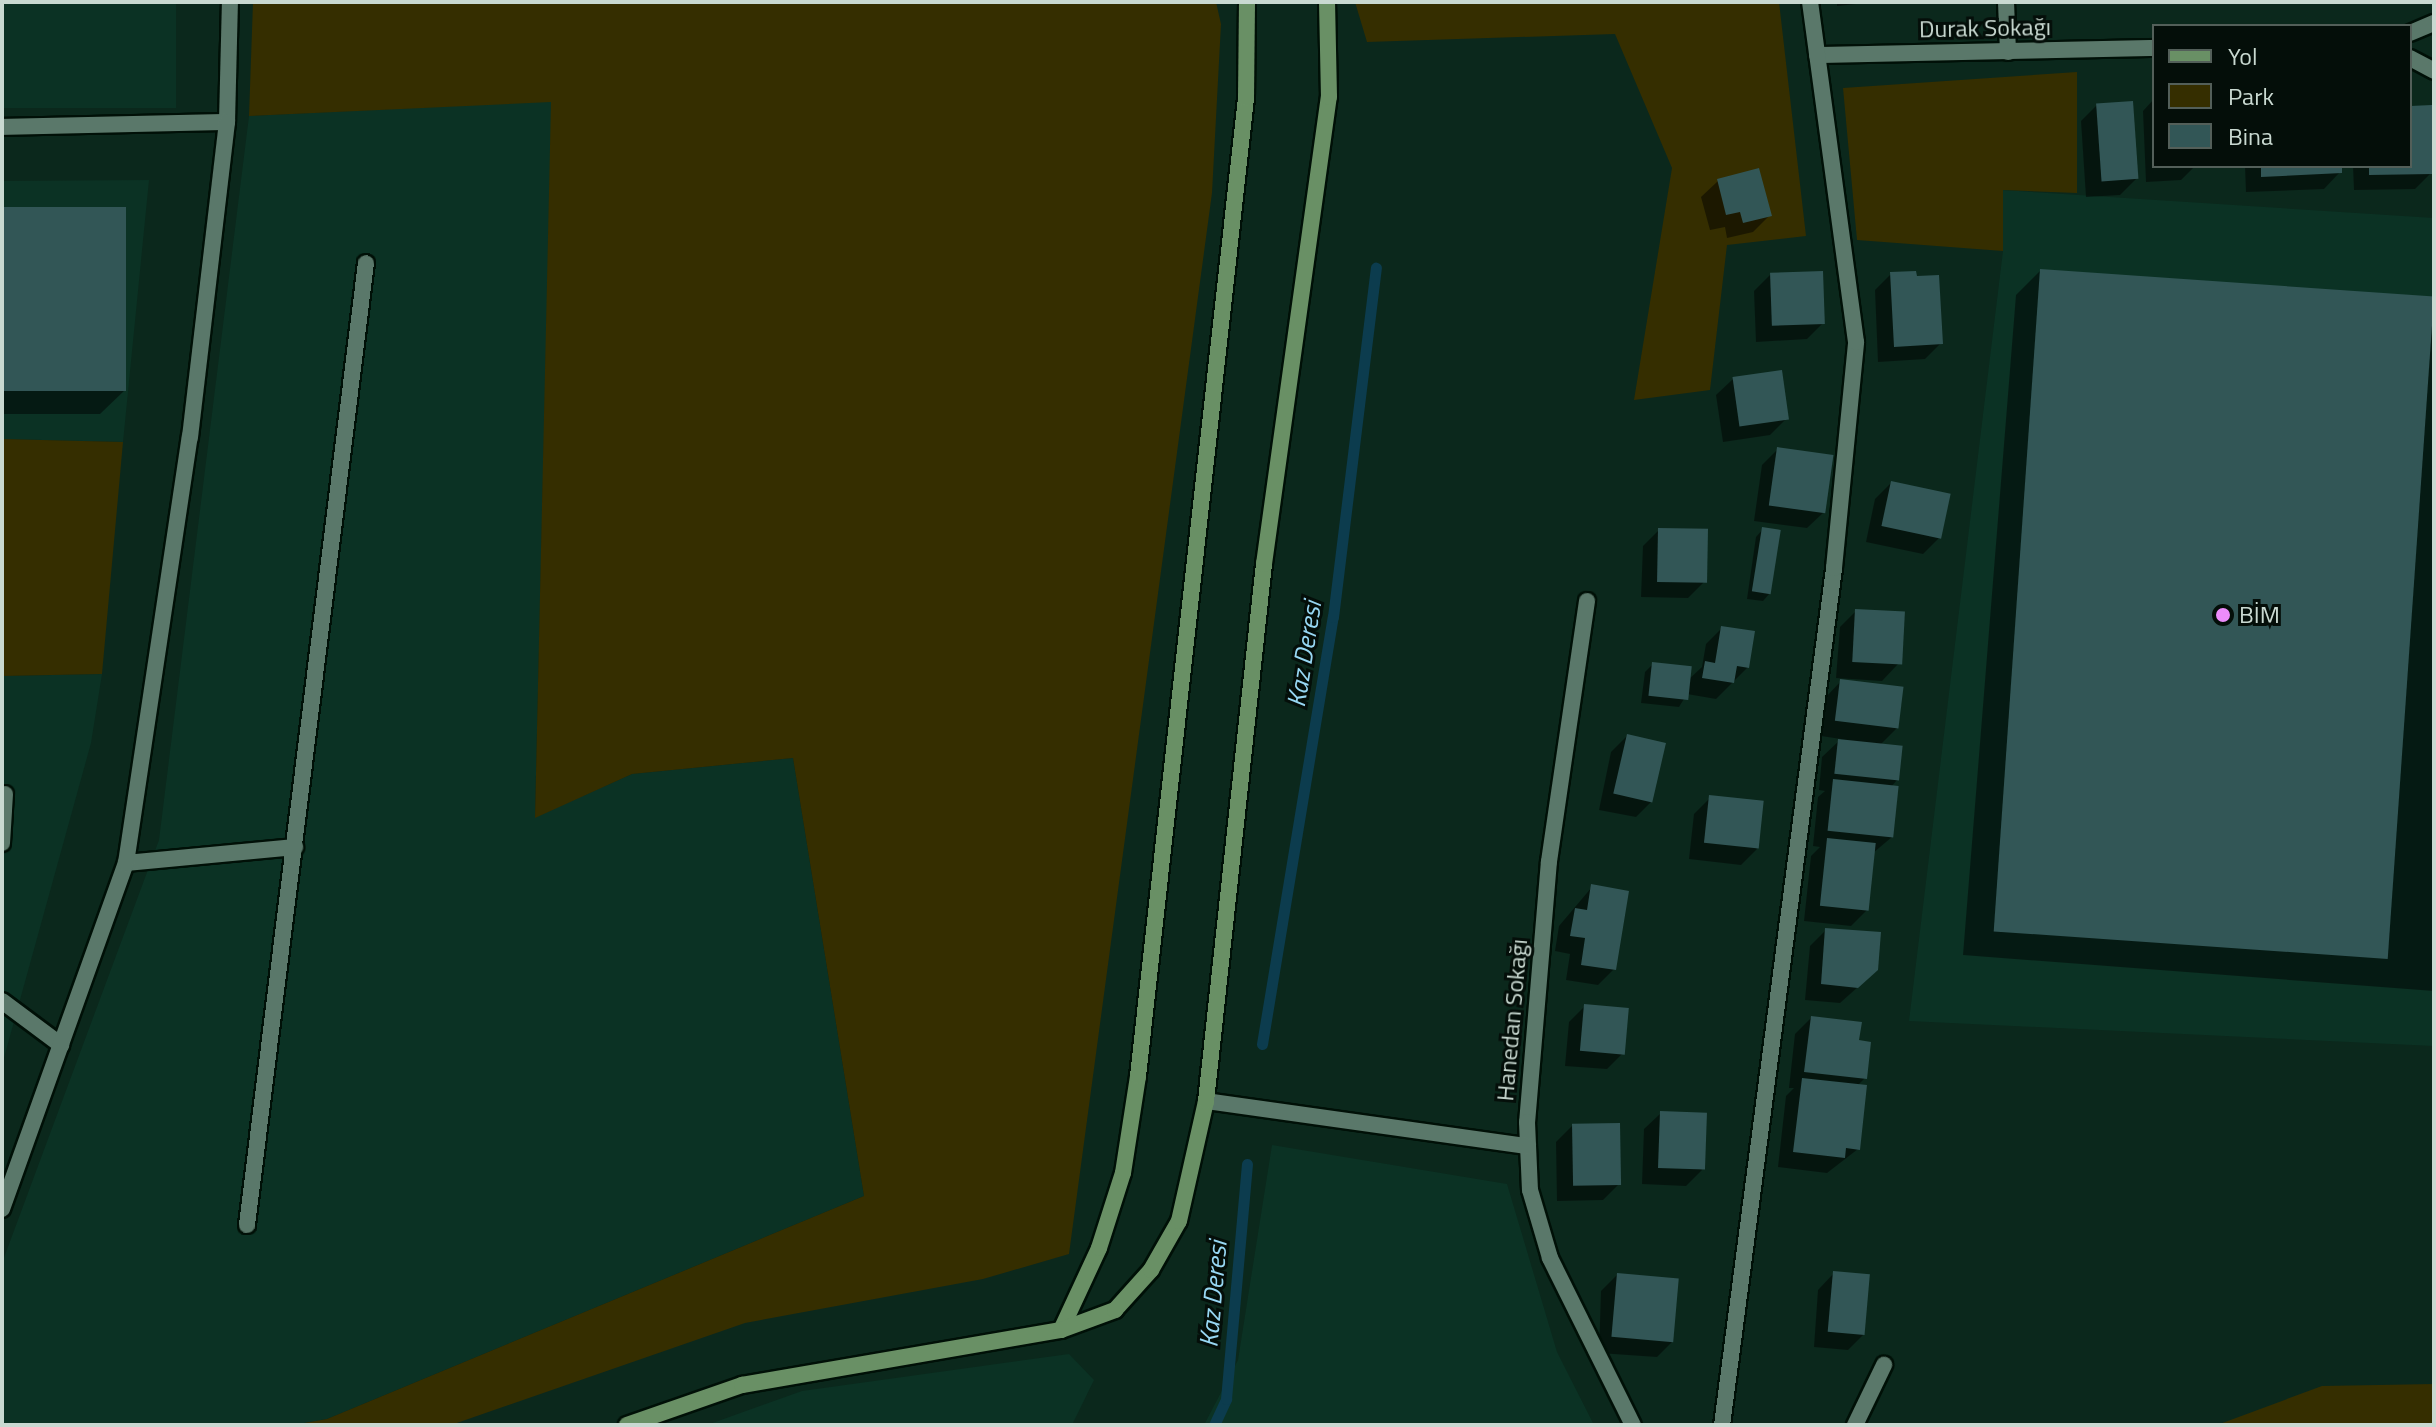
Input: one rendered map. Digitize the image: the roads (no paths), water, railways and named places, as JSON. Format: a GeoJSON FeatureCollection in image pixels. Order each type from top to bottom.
{"type":"FeatureCollection","features":[{"type":"Feature","properties":{"kind":"main road"},"geometry":{"type":"LineString","coordinates":[[1061,1330],[1099,1248],[1123,1173],[1138,1076],[1246,98],[1247,2]]}},
{"type":"Feature","properties":{"kind":"main road"},"geometry":{"type":"LineString","coordinates":[[627,1425],[742,1385],[1061,1330],[1115,1310],[1151,1270],[1179,1221],[1206,1101],[1264,564],[1329,97],[1327,2]]}},
{"type":"Feature","properties":{"kind":"street"},"geometry":{"type":"LineString","coordinates":[[2,1209],[126,863],[190,437],[227,122],[230,2]]}},
{"type":"Feature","properties":{"kind":"street"},"geometry":{"type":"LineString","coordinates":[[1722,1425],[1834,568],[1856,342],[1810,2]]}},
{"type":"Feature","properties":{"kind":"street"},"geometry":{"type":"LineString","coordinates":[[2006,2],[2008,52]]}},
{"type":"Feature","properties":{"kind":"street"},"geometry":{"type":"LineString","coordinates":[[2412,32],[2434,23]]}},
{"type":"Feature","properties":{"kind":"street","name":"Durak Sokağı"},"geometry":{"type":"LineString","coordinates":[[1817,55],[2152,48]]}},
{"type":"Feature","properties":{"kind":"street"},"geometry":{"type":"LineString","coordinates":[[2412,59],[2434,71]]}},
{"type":"Feature","properties":{"kind":"street"},"geometry":{"type":"LineString","coordinates":[[2,127],[227,122]]}},
{"type":"Feature","properties":{"kind":"street"},"geometry":{"type":"LineString","coordinates":[[247,1225],[366,263]]}},
{"type":"Feature","properties":{"kind":"street","name":"Hanedan Sokağı"},"geometry":{"type":"LineString","coordinates":[[1587,601],[1549,861],[1528,1146],[1530,1190],[1550,1258],[1633,1425]]}},
{"type":"Feature","properties":{"kind":"street"},"geometry":{"type":"LineString","coordinates":[[2,843],[5,794]]}},
{"type":"Feature","properties":{"kind":"street"},"geometry":{"type":"LineString","coordinates":[[126,863],[295,847]]}},
{"type":"Feature","properties":{"kind":"street"},"geometry":{"type":"LineString","coordinates":[[2,1001],[61,1045]]}},
{"type":"Feature","properties":{"kind":"street"},"geometry":{"type":"LineString","coordinates":[[1206,1101],[1528,1146]]}},
{"type":"Feature","properties":{"kind":"street"},"geometry":{"type":"LineString","coordinates":[[1855,1425],[1884,1365]]}},
{"type":"Feature","properties":{"kind":"waterway","name":"Kaz Deresi"},"geometry":{"type":"LineString","coordinates":[[1262,1044],[1333,617],[1376,268]]}},
{"type":"Feature","properties":{"kind":"waterway","name":"Kaz Deresi"},"geometry":{"type":"LineString","coordinates":[[1214,1425],[1226,1399],[1247,1164]]}},
{"type":"Feature","properties":{"kind":"place","name":"BİM"},"geometry":{"type":"Point","coordinates":[2223,615]}}]}
